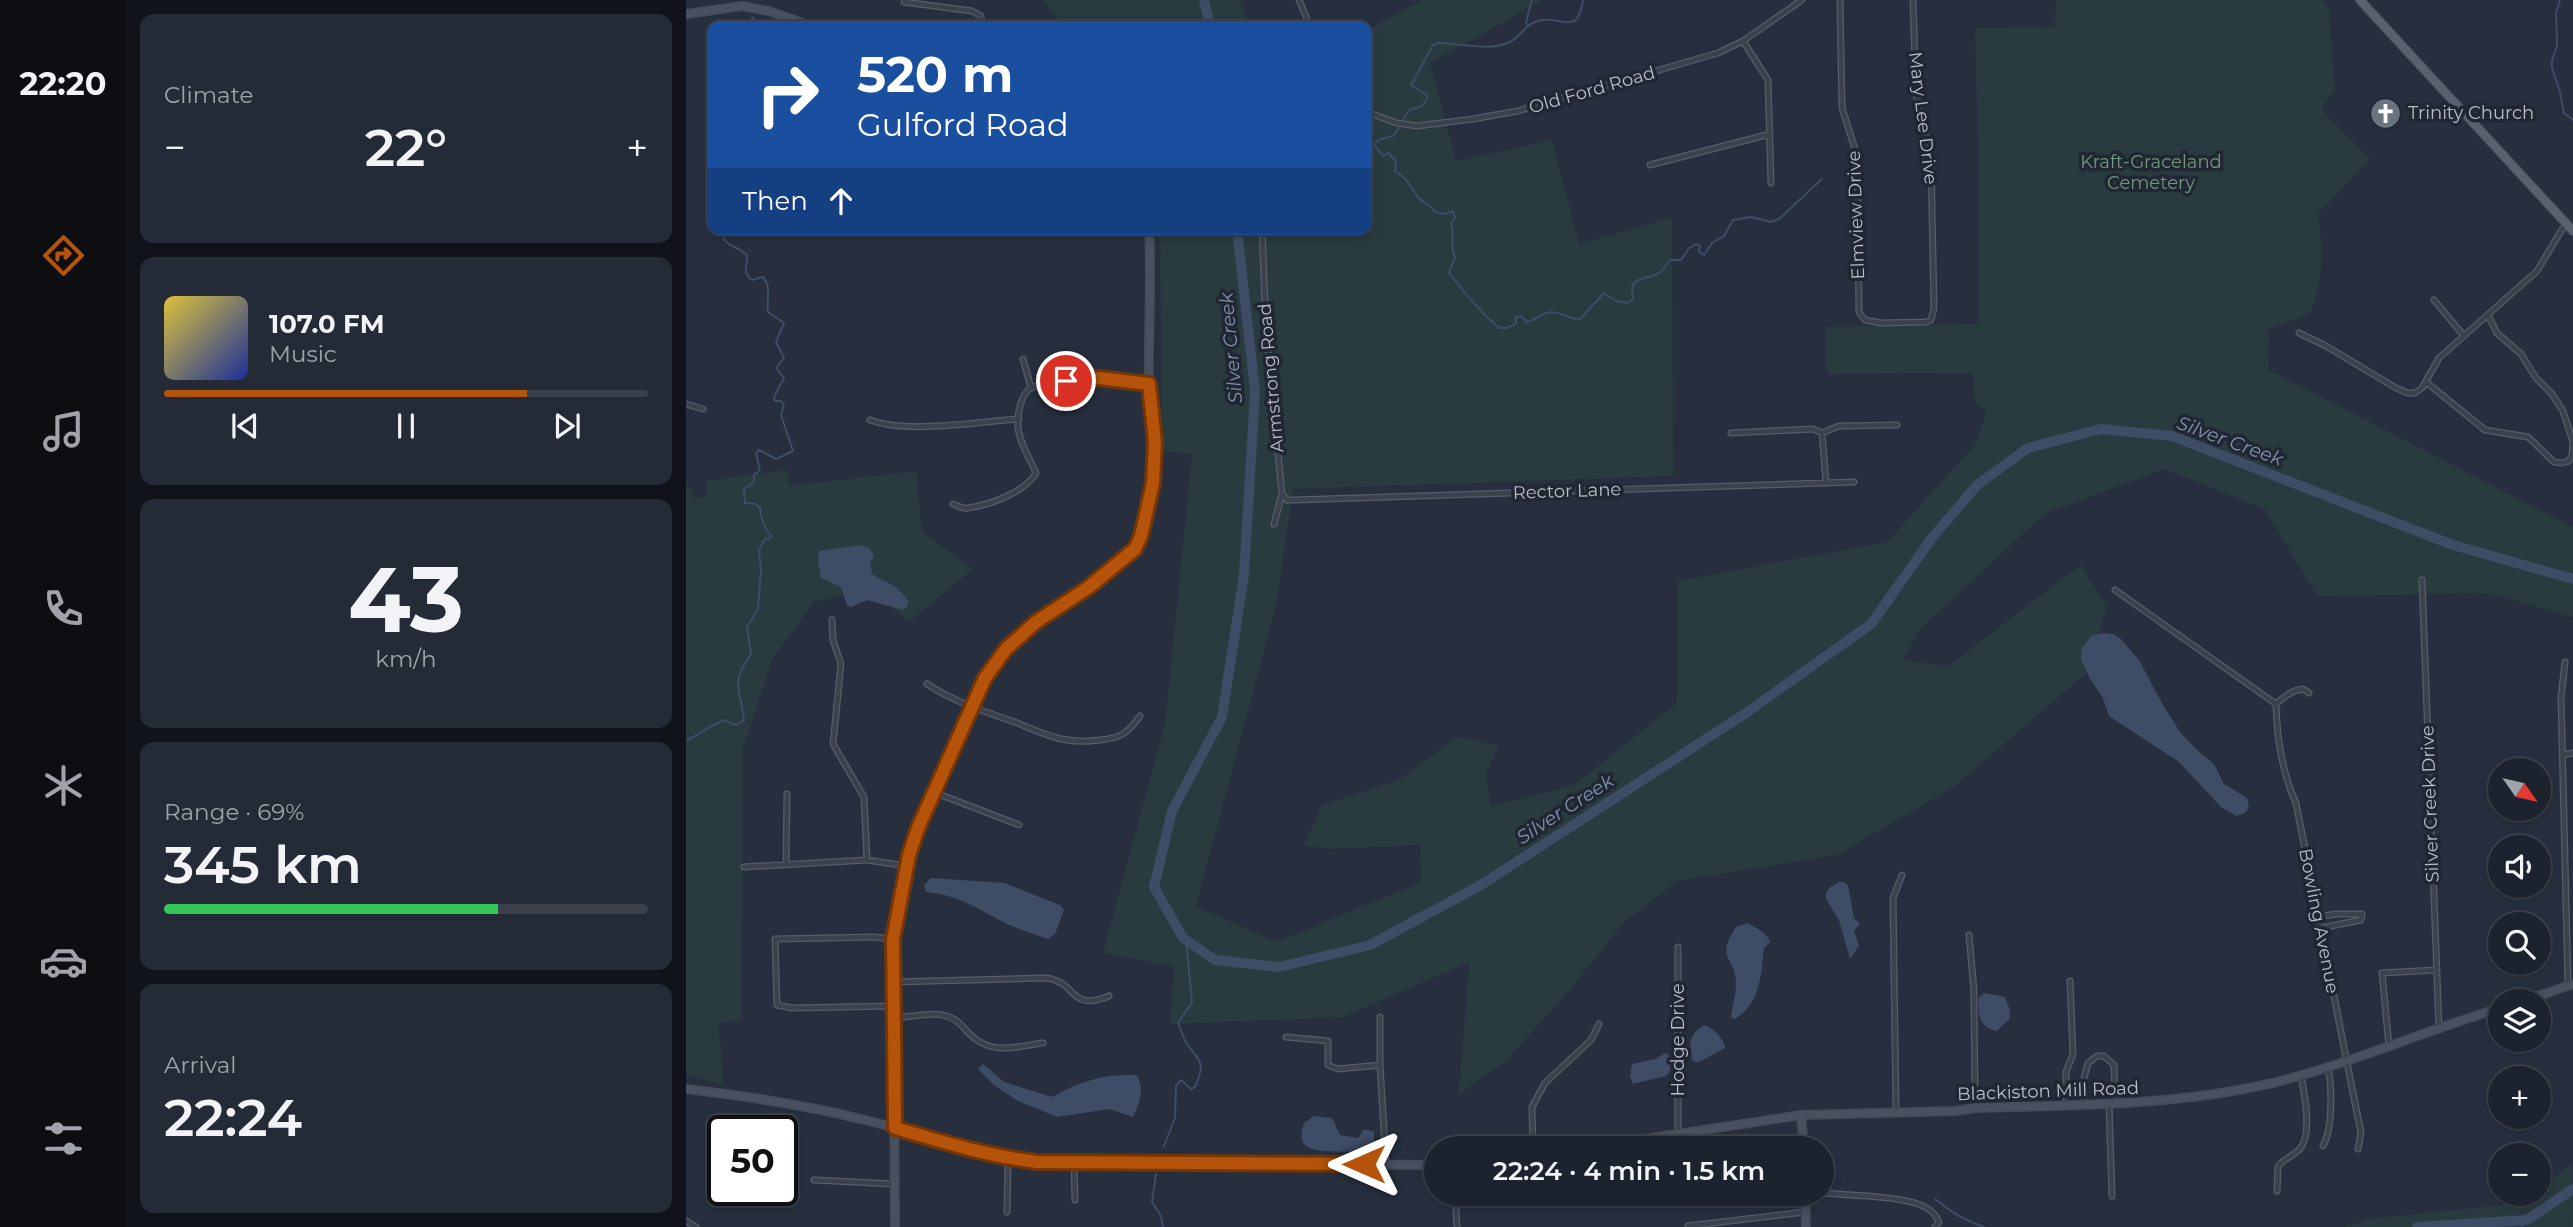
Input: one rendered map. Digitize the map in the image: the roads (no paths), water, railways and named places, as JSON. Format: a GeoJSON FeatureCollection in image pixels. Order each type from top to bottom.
{"type":"FeatureCollection","features":[{"type":"Feature","properties":{"kind":"main road"},"geometry":{"type":"LineString","coordinates":[[2363,2],[2573,231]]}},
{"type":"Feature","properties":{"kind":"main road"},"geometry":{"type":"LineString","coordinates":[[686,14],[742,6],[769,11],[797,21]]}},
{"type":"Feature","properties":{"kind":"main road"},"geometry":{"type":"LineString","coordinates":[[895,1227],[893,939],[907,866],[918,828],[985,678],[1006,649],[1036,622],[1089,587],[1135,549],[1141,536],[1153,483],[1155,442],[1149,384],[1149,235]]}},
{"type":"Feature","properties":{"kind":"main road"},"geometry":{"type":"LineString","coordinates":[[2551,991],[2570,984]]}},
{"type":"Feature","properties":{"kind":"main road","name":"Blackiston Mill Road"},"geometry":{"type":"LineString","coordinates":[[1665,1136],[1801,1115],[2169,1101],[2301,1075],[2488,1012]]}},
{"type":"Feature","properties":{"kind":"main road"},"geometry":{"type":"LineString","coordinates":[[686,1089],[800,1106],[895,1128],[1008,1159],[1074,1164],[1156,1162],[1424,1165]]}},
{"type":"Feature","properties":{"kind":"main road"},"geometry":{"type":"LineString","coordinates":[[1801,1115],[1803,1136]]}},
{"type":"Feature","properties":{"kind":"main road"},"geometry":{"type":"LineString","coordinates":[[1805,1206],[1806,1227]]}},
{"type":"Feature","properties":{"kind":"street"},"geometry":{"type":"LineString","coordinates":[[1299,0],[1308,21]]}},
{"type":"Feature","properties":{"kind":"street","name":"Old Ford Road"},"geometry":{"type":"LineString","coordinates":[[1372,114],[1397,123],[1417,126],[1507,113],[1718,53],[1744,40],[1802,0]]}},
{"type":"Feature","properties":{"kind":"street","name":"Elmview Drive"},"geometry":{"type":"LineString","coordinates":[[1840,0],[1842,108],[1857,155],[1858,312],[1871,323],[1917,323],[1931,320]]}},
{"type":"Feature","properties":{"kind":"street","name":"Mary Lee Drive"},"geometry":{"type":"LineString","coordinates":[[1913,0],[1916,94],[1931,159],[1934,294],[1931,320]]}},
{"type":"Feature","properties":{"kind":"street"},"geometry":{"type":"LineString","coordinates":[[904,2],[972,11],[981,16],[982,21]]}},
{"type":"Feature","properties":{"kind":"street"},"geometry":{"type":"LineString","coordinates":[[1744,40],[1768,80],[1772,183]]}},
{"type":"Feature","properties":{"kind":"street"},"geometry":{"type":"LineString","coordinates":[[1650,165],[1770,134]]}},
{"type":"Feature","properties":{"kind":"street"},"geometry":{"type":"LineString","coordinates":[[2299,333],[2404,392],[2415,393],[2426,382],[2439,358],[2541,267],[2566,223]]}},
{"type":"Feature","properties":{"kind":"street","name":"Armstrong Road"},"geometry":{"type":"LineString","coordinates":[[1262,235],[1266,329],[1282,494],[1274,524]]}},
{"type":"Feature","properties":{"kind":"street"},"geometry":{"type":"LineString","coordinates":[[2434,300],[2464,336]]}},
{"type":"Feature","properties":{"kind":"street"},"geometry":{"type":"LineString","coordinates":[[2426,382],[2485,430],[2528,438],[2554,462],[2568,461],[2573,442],[2563,411],[2552,394],[2536,378],[2521,354],[2497,333],[2488,315]]}},
{"type":"Feature","properties":{"kind":"street"},"geometry":{"type":"LineString","coordinates":[[1023,359],[1031,388]]}},
{"type":"Feature","properties":{"kind":"street"},"geometry":{"type":"LineString","coordinates":[[953,504],[966,509],[1017,492],[1031,482],[1035,473],[1018,427],[1025,393],[1031,388],[1099,378],[1149,384]]}},
{"type":"Feature","properties":{"kind":"street"},"geometry":{"type":"LineString","coordinates":[[686,404],[703,409]]}},
{"type":"Feature","properties":{"kind":"street"},"geometry":{"type":"LineString","coordinates":[[870,419],[883,425],[918,426],[1019,419]]}},
{"type":"Feature","properties":{"kind":"street"},"geometry":{"type":"LineString","coordinates":[[1731,433],[1813,429],[1822,433],[1839,426],[1897,425]]}},
{"type":"Feature","properties":{"kind":"street"},"geometry":{"type":"LineString","coordinates":[[1822,433],[1826,482]]}},
{"type":"Feature","properties":{"kind":"street","name":"Rector Lane"},"geometry":{"type":"LineString","coordinates":[[1282,494],[1287,500],[1294,500],[1854,482]]}},
{"type":"Feature","properties":{"kind":"street","name":"Silver Creek Drive"},"geometry":{"type":"LineString","coordinates":[[2422,580],[2435,970],[2440,1029]]}},
{"type":"Feature","properties":{"kind":"street"},"geometry":{"type":"LineString","coordinates":[[2115,590],[2276,704],[2297,690],[2303,689],[2309,693]]}},
{"type":"Feature","properties":{"kind":"street"},"geometry":{"type":"LineString","coordinates":[[832,620],[833,639],[841,664],[833,744],[864,797],[867,860]]}},
{"type":"Feature","properties":{"kind":"street"},"geometry":{"type":"LineString","coordinates":[[2564,662],[2561,697],[2570,984]]}},
{"type":"Feature","properties":{"kind":"street"},"geometry":{"type":"LineString","coordinates":[[927,684],[946,696],[1061,741],[1077,743],[1119,738],[1130,731],[1140,716]]}},
{"type":"Feature","properties":{"kind":"street","name":"Bowling Avenue"},"geometry":{"type":"LineString","coordinates":[[2276,704],[2287,783],[2296,803],[2361,1132],[2358,1149]]}},
{"type":"Feature","properties":{"kind":"street"},"geometry":{"type":"LineString","coordinates":[[2563,755],[2573,753]]}},
{"type":"Feature","properties":{"kind":"street"},"geometry":{"type":"LineString","coordinates":[[936,792],[1019,825]]}},
{"type":"Feature","properties":{"kind":"street"},"geometry":{"type":"LineString","coordinates":[[786,864],[787,794]]}},
{"type":"Feature","properties":{"kind":"street"},"geometry":{"type":"LineString","coordinates":[[744,867],[867,860],[907,866]]}},
{"type":"Feature","properties":{"kind":"street"},"geometry":{"type":"LineString","coordinates":[[1896,1111],[1894,898],[1902,875]]}},
{"type":"Feature","properties":{"kind":"street"},"geometry":{"type":"LineString","coordinates":[[2318,917],[2362,914],[2361,920],[2321,928]]}},
{"type":"Feature","properties":{"kind":"street"},"geometry":{"type":"LineString","coordinates":[[1969,935],[1974,991],[1975,1108]]}},
{"type":"Feature","properties":{"kind":"street"},"geometry":{"type":"LineString","coordinates":[[893,939],[775,939],[778,1004],[792,1008],[893,1006]]}},
{"type":"Feature","properties":{"kind":"street","name":"Hodge Drive"},"geometry":{"type":"LineString","coordinates":[[1678,947],[1678,1134]]}},
{"type":"Feature","properties":{"kind":"street"},"geometry":{"type":"LineString","coordinates":[[2389,1046],[2382,973],[2435,970]]}},
{"type":"Feature","properties":{"kind":"street"},"geometry":{"type":"LineString","coordinates":[[892,982],[1044,978],[1064,983],[1078,999],[1086,1002],[1096,1002],[1109,996]]}},
{"type":"Feature","properties":{"kind":"street"},"geometry":{"type":"LineString","coordinates":[[2066,1106],[2066,1072],[2073,1054],[2070,981]]}},
{"type":"Feature","properties":{"kind":"street"},"geometry":{"type":"LineString","coordinates":[[893,1018],[951,1017],[974,1038],[1007,1050],[1043,1043]]}},
{"type":"Feature","properties":{"kind":"street"},"geometry":{"type":"LineString","coordinates":[[1380,1017],[1386,1164]]}},
{"type":"Feature","properties":{"kind":"street"},"geometry":{"type":"LineString","coordinates":[[1533,1136],[1532,1107],[1545,1083],[1591,1040],[1599,1024]]}},
{"type":"Feature","properties":{"kind":"street"},"geometry":{"type":"LineString","coordinates":[[1286,1037],[1328,1041],[1328,1065],[1338,1069],[1380,1065]]}},
{"type":"Feature","properties":{"kind":"street"},"geometry":{"type":"LineString","coordinates":[[2084,1105],[2084,1078],[2088,1063],[2097,1056],[2104,1056],[2114,1065],[2112,1196]]}},
{"type":"Feature","properties":{"kind":"street"},"geometry":{"type":"LineString","coordinates":[[2323,1146],[2328,1137],[2331,1082],[2328,1066]]}},
{"type":"Feature","properties":{"kind":"street"},"geometry":{"type":"LineString","coordinates":[[2277,1191],[2278,1167],[2300,1148],[2304,1140],[2306,1107],[2301,1075]]}},
{"type":"Feature","properties":{"kind":"street"},"geometry":{"type":"LineString","coordinates":[[1007,1212],[1008,1159]]}},
{"type":"Feature","properties":{"kind":"street"},"geometry":{"type":"LineString","coordinates":[[1074,1164],[1075,1200]]}},
{"type":"Feature","properties":{"kind":"street"},"geometry":{"type":"LineString","coordinates":[[814,1180],[895,1184]]}},
{"type":"Feature","properties":{"kind":"street"},"geometry":{"type":"LineString","coordinates":[[1834,1194],[1923,1205],[1935,1214],[1939,1222],[1935,1227]]}},
{"type":"Feature","properties":{"kind":"street"},"geometry":{"type":"LineString","coordinates":[[1456,1206],[1457,1227]]}},
{"type":"Feature","properties":{"kind":"street"},"geometry":{"type":"LineString","coordinates":[[1686,1220],[1688,1227],[1805,1212]]}},
{"type":"Feature","properties":{"kind":"street"},"geometry":{"type":"LineString","coordinates":[[686,1221],[696,1227]]}},
{"type":"Feature","properties":{"kind":"water"},"geometry":{"type":"Polygon","coordinates":[[[861,545],[870,549],[874,557],[870,562],[872,574],[900,591],[909,602],[906,608],[903,610],[867,600],[851,607],[847,606],[841,587],[821,578],[819,551],[861,545]]]}},
{"type":"Feature","properties":{"kind":"water"},"geometry":{"type":"Polygon","coordinates":[[[2113,634],[2121,639],[2139,660],[2180,732],[2214,764],[2224,784],[2247,798],[2249,807],[2245,813],[2236,816],[2221,807],[2179,762],[2109,716],[2103,698],[2081,659],[2081,650],[2091,636],[2113,634]]]}},
{"type":"Feature","properties":{"kind":"water"},"geometry":{"type":"Polygon","coordinates":[[[931,878],[1004,883],[1060,905],[1064,910],[1055,934],[1048,939],[1007,924],[958,899],[926,892],[924,885],[931,878]]]}},
{"type":"Feature","properties":{"kind":"water"},"geometry":{"type":"Polygon","coordinates":[[[1839,882],[1848,885],[1854,918],[1860,924],[1854,931],[1859,946],[1850,959],[1839,920],[1826,899],[1830,887],[1839,882]]]}},
{"type":"Feature","properties":{"kind":"water"},"geometry":{"type":"Polygon","coordinates":[[[1747,923],[1764,933],[1770,942],[1764,948],[1755,996],[1744,1012],[1735,1019],[1731,1018],[1736,988],[1735,975],[1726,952],[1736,927],[1747,923]]]}},
{"type":"Feature","properties":{"kind":"water"},"geometry":{"type":"Polygon","coordinates":[[[1984,993],[2005,997],[2010,1010],[2010,1018],[1997,1031],[1986,1027],[1980,1019],[1979,997],[1984,993]]]}},
{"type":"Feature","properties":{"kind":"water"},"geometry":{"type":"Polygon","coordinates":[[[1705,1025],[1718,1034],[1725,1048],[1697,1063],[1692,1060],[1691,1039],[1696,1031],[1705,1025]]]}},
{"type":"Feature","properties":{"kind":"water"},"geometry":{"type":"Polygon","coordinates":[[[1665,1053],[1671,1057],[1670,1071],[1666,1076],[1633,1084],[1630,1076],[1632,1064],[1655,1059],[1665,1053]]]}},
{"type":"Feature","properties":{"kind":"water"},"geometry":{"type":"Polygon","coordinates":[[[983,1064],[1004,1082],[1052,1097],[1092,1080],[1136,1075],[1141,1085],[1140,1096],[1133,1117],[1109,1109],[1057,1117],[1018,1101],[994,1085],[978,1069],[983,1064]]]}},
{"type":"Feature","properties":{"kind":"water"},"geometry":{"type":"Polygon","coordinates":[[[1314,1116],[1332,1118],[1340,1135],[1358,1138],[1364,1129],[1374,1132],[1374,1150],[1337,1152],[1310,1148],[1303,1143],[1302,1131],[1304,1123],[1314,1116]]]}},
{"type":"Feature","properties":{"kind":"waterway","name":"Silver Creek"},"geometry":{"type":"LineString","coordinates":[[1204,0],[1209,21]]}},
{"type":"Feature","properties":{"kind":"waterway"},"geometry":{"type":"LineString","coordinates":[[1528,25],[1526,22],[1532,0]]}},
{"type":"Feature","properties":{"kind":"waterway"},"geometry":{"type":"LineString","coordinates":[[1404,118],[1410,109],[1419,107],[1428,96],[1411,85],[1433,45],[1502,45],[1513,40],[1535,22],[1572,22],[1577,19],[1583,0]]}},
{"type":"Feature","properties":{"kind":"waterway"},"geometry":{"type":"LineString","coordinates":[[2560,0],[2556,13],[2557,46],[2552,68],[2564,113],[2573,120]]}},
{"type":"Feature","properties":{"kind":"waterway"},"geometry":{"type":"LineString","coordinates":[[752,17],[756,21]]}},
{"type":"Feature","properties":{"kind":"waterway"},"geometry":{"type":"LineString","coordinates":[[1372,148],[1378,140],[1393,136],[1399,128]]}},
{"type":"Feature","properties":{"kind":"waterway"},"geometry":{"type":"LineString","coordinates":[[1374,145],[1383,156],[1388,153],[1396,161],[1395,171],[1435,212],[1444,214],[1453,211],[1455,218],[1451,223],[1455,257],[1449,273],[1499,328],[1508,328],[1516,323],[1516,317],[1521,316],[1527,322],[1548,312],[1580,319],[1604,293],[1616,301],[1628,303],[1633,299],[1632,287],[1636,281],[1660,273],[1670,260],[1681,260],[1689,248],[1696,244],[1700,246],[1699,252],[1704,255],[1712,243],[1724,236],[1733,220],[1751,217],[1771,222],[1779,219],[1822,179]]}},
{"type":"Feature","properties":{"kind":"waterway"},"geometry":{"type":"LineString","coordinates":[[686,741],[725,720],[734,724],[744,720],[738,686],[740,672],[751,654],[747,627],[758,609],[761,570],[759,551],[764,540],[772,537],[761,516],[760,508],[756,504],[745,503],[744,489],[754,482],[754,475],[760,470],[756,453],[759,450],[776,459],[793,451],[781,415],[784,405],[781,401],[775,401],[774,397],[784,378],[776,368],[784,358],[776,342],[784,323],[768,312],[766,281],[763,277],[752,280],[749,277],[746,271],[747,255],[727,243],[723,235]]}},
{"type":"Feature","properties":{"kind":"waterway","name":"Silver Creek"},"geometry":{"type":"LineString","coordinates":[[1238,235],[1255,391],[1244,575],[1222,717],[1172,811],[1154,887],[1183,938],[1215,960],[1279,967],[1370,945],[1481,885],[1746,713],[1871,624],[1932,538],[1977,485],[2028,448],[2101,429],[2172,436],[2453,545],[2573,579]]}},
{"type":"Feature","properties":{"kind":"waterway"},"geometry":{"type":"LineString","coordinates":[[1164,1146],[1175,1118],[1176,1086],[1181,1080],[1191,1089],[1195,1087],[1201,1068],[1199,1060],[1184,1039],[1178,1022],[1192,1003],[1186,940]]}},
{"type":"Feature","properties":{"kind":"waterway"},"geometry":{"type":"LineString","coordinates":[[1156,1174],[1152,1202],[1161,1216],[1163,1227]]}},
{"type":"Feature","properties":{"kind":"waterway","name":"Silver Creek"},"geometry":{"type":"LineString","coordinates":[[2417,1227],[2527,1220],[2573,1189]]}},
{"type":"Feature","properties":{"kind":"waterway"},"geometry":{"type":"LineString","coordinates":[[1935,1199],[1958,1215],[1984,1227]]}},
{"type":"Feature","properties":{"kind":"waterway","name":"Silver Creek"},"geometry":{"type":"LineString","coordinates":[[2521,1221],[2522,1227]]}},
{"type":"Feature","properties":{"kind":"place","name":"Trinity Church"},"geometry":{"type":"Point","coordinates":[2385,113]}},
{"type":"Feature","properties":{"kind":"park label","name":"Kraft-Graceland Cemetery"},"geometry":{"type":"Point","coordinates":[2151,172]}}]}
